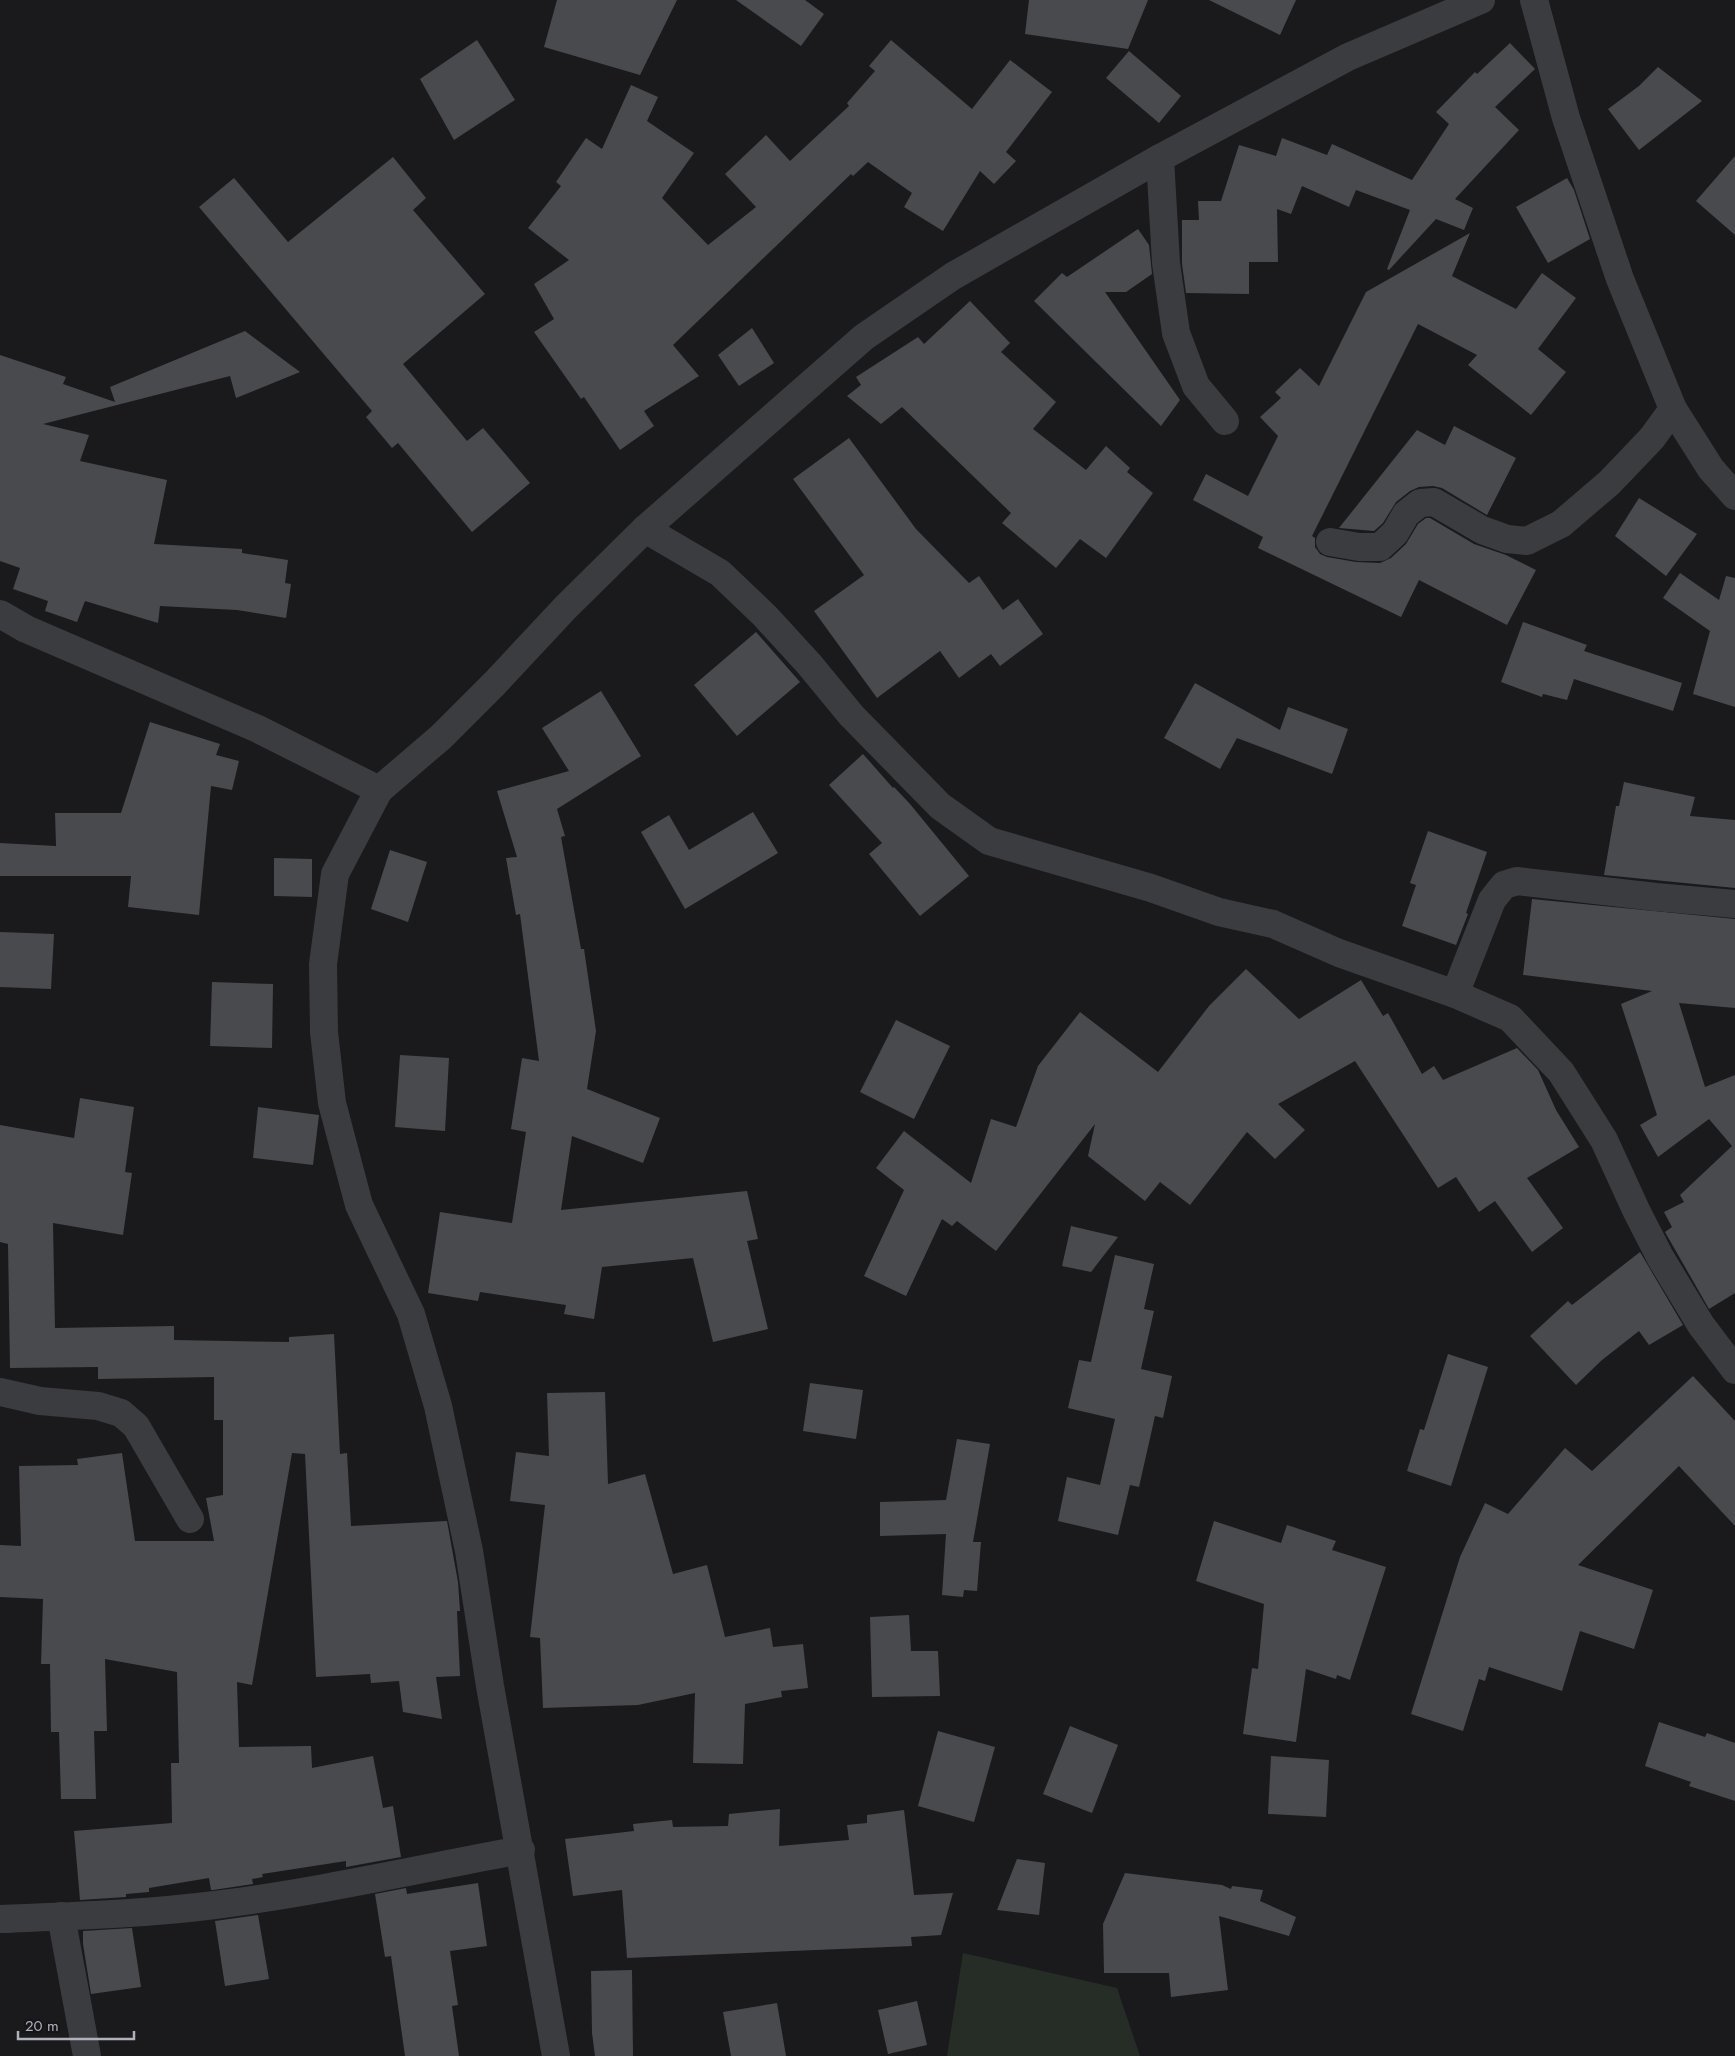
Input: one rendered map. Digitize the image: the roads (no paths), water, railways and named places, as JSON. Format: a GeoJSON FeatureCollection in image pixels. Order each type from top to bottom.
{"type":"FeatureCollection","features":[{"type":"Feature","properties":{"kind":"street"},"geometry":{"type":"LineString","coordinates":[[556,2056],[521,1850],[490,1686],[469,1551],[438,1406],[411,1314],[359,1205],[332,1103],[324,1032],[323,964],[335,874],[379,790],[448,730],[566,607],[645,529],[864,337],[953,276],[1160,158],[1348,57],[1481,0]]}},
{"type":"Feature","properties":{"kind":"street"},"geometry":{"type":"LineString","coordinates":[[1534,0],[1566,118],[1620,279],[1673,409],[1711,469],[1735,496]]}},
{"type":"Feature","properties":{"kind":"street"},"geometry":{"type":"LineString","coordinates":[[1160,158],[1166,263],[1176,333],[1196,386],[1225,421]]}},
{"type":"Feature","properties":{"kind":"street"},"geometry":{"type":"LineString","coordinates":[[1330,542],[1359,547],[1380,547],[1395,533],[1406,514],[1420,502],[1434,502],[1482,530],[1507,539],[1527,540],[1561,524],[1609,483],[1652,438],[1673,409]]}},
{"type":"Feature","properties":{"kind":"street"},"geometry":{"type":"LineString","coordinates":[[645,529],[720,572],[765,616],[809,664],[851,715],[940,806],[989,840],[1141,886],[1219,912],[1273,924],[1339,953],[1455,994],[1510,1018],[1562,1072],[1604,1140],[1660,1257],[1701,1325],[1735,1370]]}},
{"type":"Feature","properties":{"kind":"street"},"geometry":{"type":"LineString","coordinates":[[0,614],[26,628],[258,729],[379,790]]}},
{"type":"Feature","properties":{"kind":"street"},"geometry":{"type":"LineString","coordinates":[[1455,994],[1492,900],[1504,885],[1517,881],[1735,904]]}},
{"type":"Feature","properties":{"kind":"street"},"geometry":{"type":"LineString","coordinates":[[0,1392],[40,1401],[98,1406],[121,1413],[136,1426],[190,1520]]}},
{"type":"Feature","properties":{"kind":"street"},"geometry":{"type":"LineString","coordinates":[[0,1918],[142,1913],[216,1905],[328,1887],[521,1850]]}},
{"type":"Feature","properties":{"kind":"street"},"geometry":{"type":"LineString","coordinates":[[61,1916],[86,2056]]}}]}
